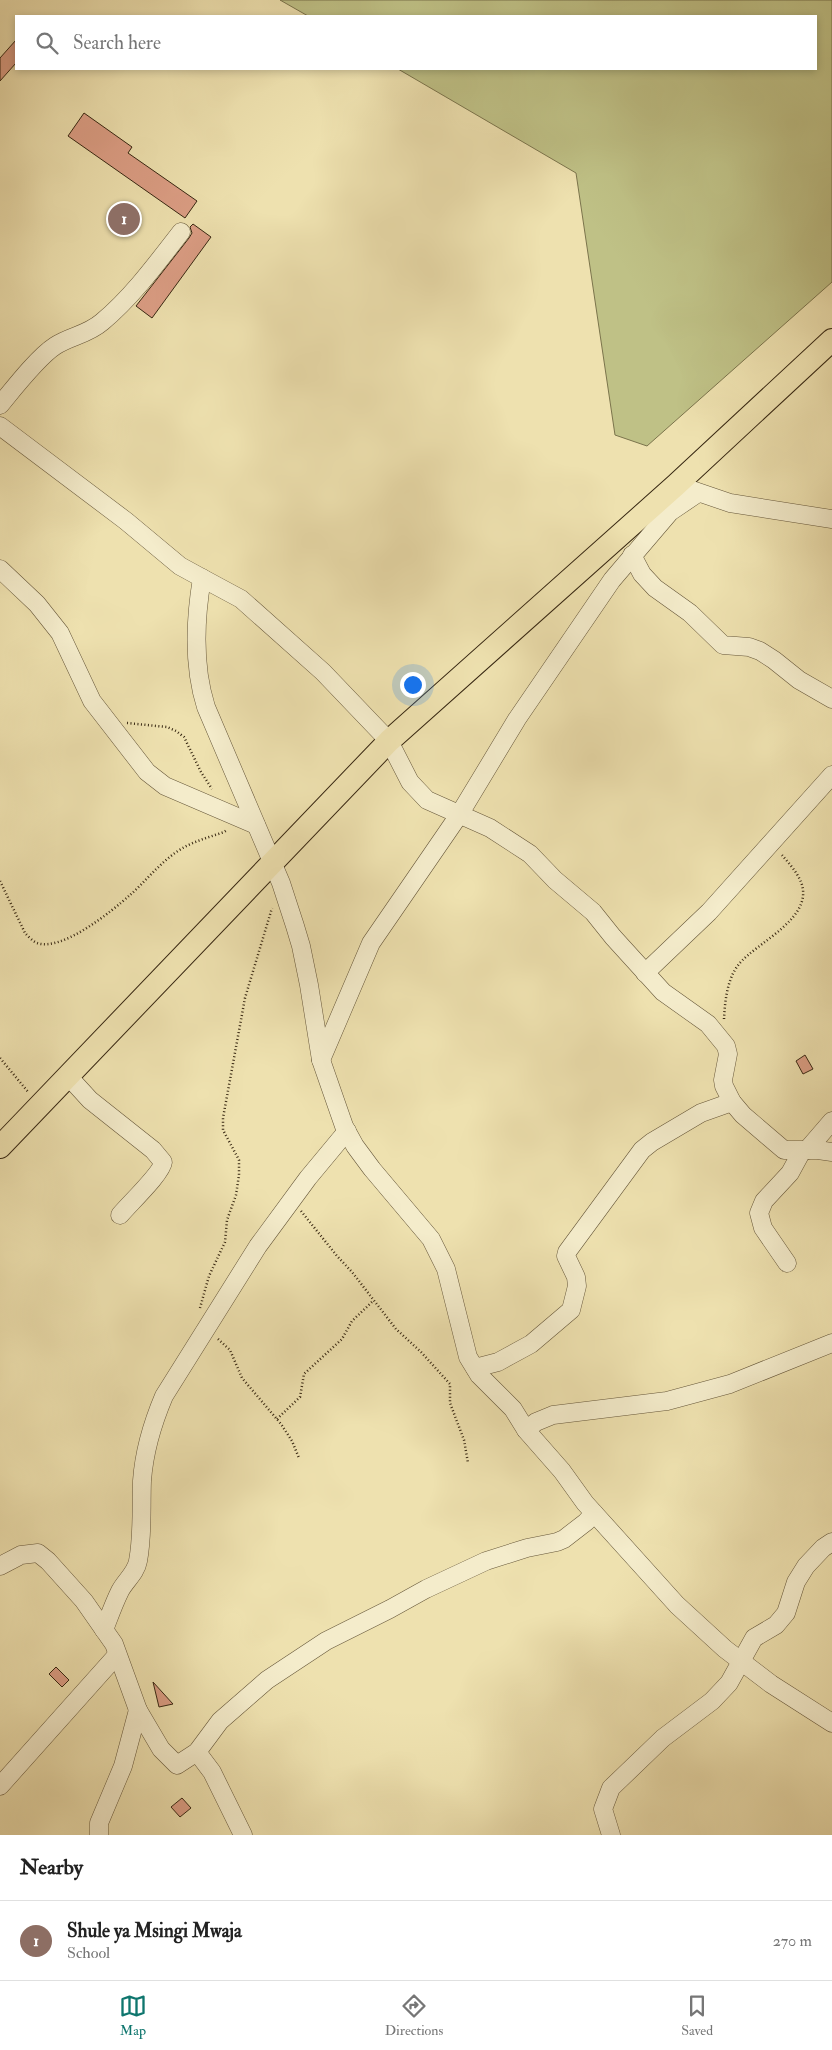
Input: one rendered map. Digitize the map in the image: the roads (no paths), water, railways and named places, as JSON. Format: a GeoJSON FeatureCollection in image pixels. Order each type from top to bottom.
{"type":"FeatureCollection","features":[{"type":"Feature","properties":{"kind":"main road"},"geometry":{"type":"LineString","coordinates":[[0,1147],[68,1076],[276,873],[389,741],[676,485],[832,340]]}},
{"type":"Feature","properties":{"kind":"street"},"geometry":{"type":"LineString","coordinates":[[0,405],[31,369],[55,346],[86,334],[118,308],[181,232]]}},
{"type":"Feature","properties":{"kind":"street"},"geometry":{"type":"LineString","coordinates":[[0,426],[126,521],[180,566],[227,590],[254,610],[323,672],[389,741],[414,788],[432,804],[490,828],[530,854],[554,880],[593,912],[663,992],[708,1024],[724,1041],[728,1054],[723,1080],[732,1102],[743,1115],[780,1147],[788,1151],[818,1150],[832,1152]]}},
{"type":"Feature","properties":{"kind":"street"},"geometry":{"type":"LineString","coordinates":[[676,485],[730,503],[832,519]]}},
{"type":"Feature","properties":{"kind":"street"},"geometry":{"type":"LineString","coordinates":[[321,1060],[370,943],[459,815],[517,719],[595,602],[632,555],[670,512],[698,492]]}},
{"type":"Feature","properties":{"kind":"street"},"geometry":{"type":"LineString","coordinates":[[632,555],[642,574],[655,588],[690,613],[723,645],[749,647],[760,651],[799,680],[832,700]]}},
{"type":"Feature","properties":{"kind":"street"},"geometry":{"type":"LineString","coordinates":[[0,569],[37,604],[60,633],[85,688],[142,767],[154,778],[194,799],[256,825]]}},
{"type":"Feature","properties":{"kind":"street"},"geometry":{"type":"LineString","coordinates":[[202,578],[197,642],[197,670],[200,688],[206,707],[276,873],[301,946],[321,1060],[332,1094],[355,1146],[431,1238],[446,1268],[468,1357],[479,1375],[513,1410],[526,1430],[562,1471],[594,1513],[677,1605],[725,1649],[771,1684],[832,1723]]}},
{"type":"Feature","properties":{"kind":"street"},"geometry":{"type":"LineString","coordinates":[[645,973],[710,912],[832,775]]}},
{"type":"Feature","properties":{"kind":"street"},"geometry":{"type":"LineString","coordinates":[[68,1076],[90,1100],[153,1150],[163,1162],[161,1169],[154,1179],[120,1215]]}},
{"type":"Feature","properties":{"kind":"street"},"geometry":{"type":"LineString","coordinates":[[475,1368],[498,1362],[539,1339],[571,1310],[577,1286],[576,1277],[566,1256],[568,1248],[646,1147],[701,1113],[732,1102]]}},
{"type":"Feature","properties":{"kind":"street"},"geometry":{"type":"LineString","coordinates":[[787,1263],[762,1228],[759,1212],[764,1201],[790,1173],[804,1150],[832,1121]]}},
{"type":"Feature","properties":{"kind":"street"},"geometry":{"type":"LineString","coordinates":[[104,1630],[120,1592],[138,1562],[142,1524],[142,1480],[156,1417],[169,1385],[203,1319],[292,1200],[347,1131]]}},
{"type":"Feature","properties":{"kind":"street"},"geometry":{"type":"LineString","coordinates":[[526,1430],[536,1422],[553,1415],[667,1401],[730,1384],[830,1349]]}},
{"type":"Feature","properties":{"kind":"street"},"geometry":{"type":"LineString","coordinates":[[0,1566],[21,1555],[31,1553],[41,1556],[48,1561],[84,1601],[114,1644],[138,1710],[161,1749],[173,1764],[177,1766],[197,1752],[220,1721],[267,1680],[326,1641],[426,1589],[486,1561],[526,1548],[564,1540],[594,1513]]}},
{"type":"Feature","properties":{"kind":"street"},"geometry":{"type":"LineString","coordinates":[[611,1835],[603,1809],[611,1788],[663,1738],[712,1701],[728,1683],[754,1638],[774,1627],[789,1608],[796,1582],[806,1566],[823,1548],[832,1542]]}},
{"type":"Feature","properties":{"kind":"street"},"geometry":{"type":"LineString","coordinates":[[0,1786],[118,1655]]}},
{"type":"Feature","properties":{"kind":"street"},"geometry":{"type":"LineString","coordinates":[[99,1835],[99,1824],[123,1766],[138,1710]]}},
{"type":"Feature","properties":{"kind":"street"},"geometry":{"type":"LineString","coordinates":[[197,1752],[212,1772],[244,1835]]}},
{"type":"Feature","properties":{"kind":"place","name":"Shule ya Msingi Mwaja"},"geometry":{"type":"Point","coordinates":[124,219]}}]}
